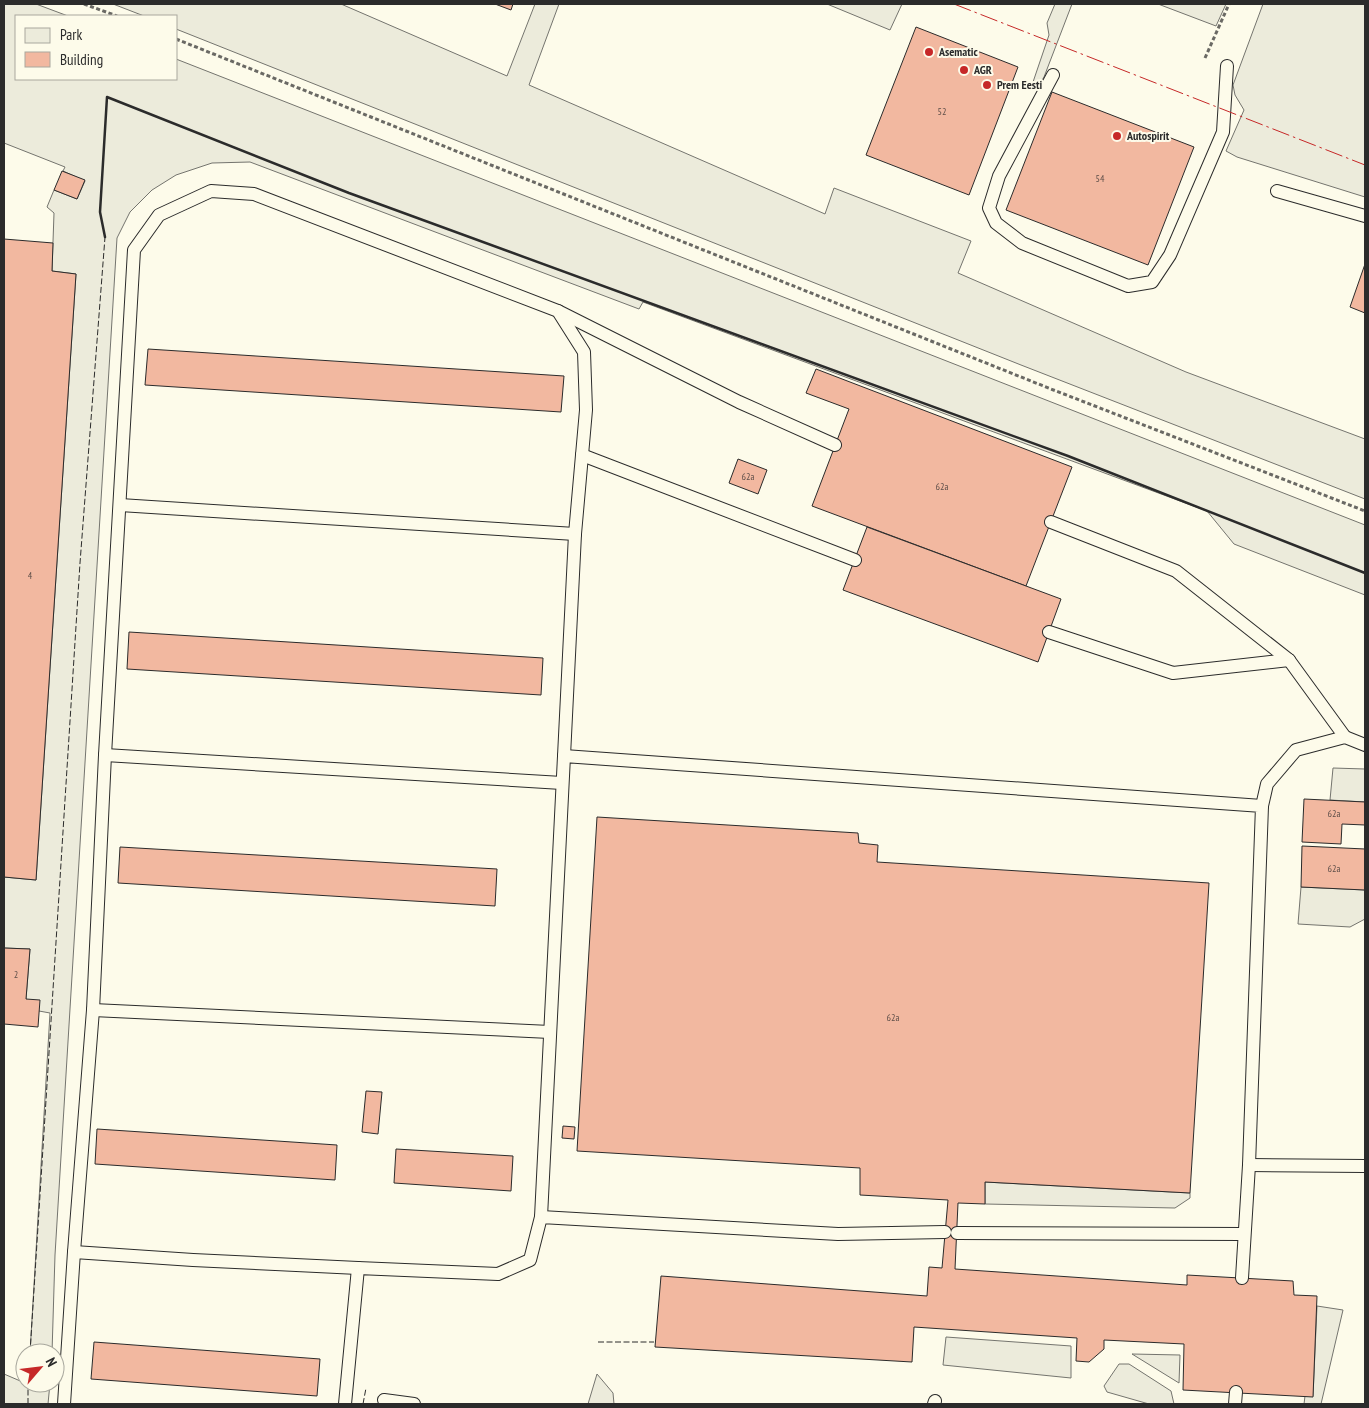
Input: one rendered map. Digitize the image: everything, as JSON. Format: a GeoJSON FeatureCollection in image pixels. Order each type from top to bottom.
{"type":"FeatureCollection","features":[{"type":"Feature","properties":{"kind":"lane"},"geometry":{"type":"LineString","coordinates":[[1053,75],[999,176],[989,208],[996,223],[1022,243],[1128,286],[1152,282],[1170,255],[1223,132],[1227,66]]}},
{"type":"Feature","properties":{"kind":"lane"},"geometry":{"type":"LineString","coordinates":[[64,1404],[93,1010],[104,754],[134,250],[159,215],[211,191],[254,194],[558,311],[739,402],[835,445]]}},
{"type":"Feature","properties":{"kind":"lane"},"geometry":{"type":"LineString","coordinates":[[1278,191],[1365,216]]}},
{"type":"Feature","properties":{"kind":"lane"},"geometry":{"type":"LineString","coordinates":[[74,1252],[193,1260],[498,1274],[530,1260],[541,1217],[575,534],[586,410],[584,352],[558,311]]}},
{"type":"Feature","properties":{"kind":"lane"},"geometry":{"type":"LineString","coordinates":[[582,455],[855,560]]}},
{"type":"Feature","properties":{"kind":"lane"},"geometry":{"type":"LineString","coordinates":[[120,505],[575,534]]}},
{"type":"Feature","properties":{"kind":"lane"},"geometry":{"type":"LineString","coordinates":[[1051,522],[1176,570],[1289,660],[1346,737],[1365,745]]}},
{"type":"Feature","properties":{"kind":"lane"},"geometry":{"type":"LineString","coordinates":[[1049,632],[1173,673],[1289,660]]}},
{"type":"Feature","properties":{"kind":"lane"},"geometry":{"type":"LineString","coordinates":[[1242,1278],[1249,1165],[1262,806],[1267,784],[1296,750],[1346,737]]}},
{"type":"Feature","properties":{"kind":"lane"},"geometry":{"type":"LineString","coordinates":[[104,754],[562,783]]}},
{"type":"Feature","properties":{"kind":"lane"},"geometry":{"type":"LineString","coordinates":[[564,756],[1262,806]]}},
{"type":"Feature","properties":{"kind":"lane"},"geometry":{"type":"LineString","coordinates":[[93,1010],[550,1032]]}},
{"type":"Feature","properties":{"kind":"lane"},"geometry":{"type":"LineString","coordinates":[[1249,1165],[1365,1166]]}},
{"type":"Feature","properties":{"kind":"lane"},"geometry":{"type":"LineString","coordinates":[[541,1217],[838,1234],[951,1232],[1244,1234]]}},
{"type":"Feature","properties":{"kind":"lane"},"geometry":{"type":"LineString","coordinates":[[345,1404],[358,1268]]}},
{"type":"Feature","properties":{"kind":"lane"},"geometry":{"type":"LineString","coordinates":[[384,1400],[414,1404]]}},
{"type":"Feature","properties":{"kind":"path"},"geometry":{"type":"LineString","coordinates":[[84,4],[114,15]]}},
{"type":"Feature","properties":{"kind":"path"},"geometry":{"type":"LineString","coordinates":[[1205,58],[1229,4]]}},
{"type":"Feature","properties":{"kind":"path"},"geometry":{"type":"LineString","coordinates":[[178,40],[1041,386],[1365,511]]}},
{"type":"Feature","properties":{"kind":"green space"},"geometry":{"type":"Polygon","coordinates":[[[4,4],[36,4],[65,15],[15,15],[15,80],[178,80],[178,60],[1365,525],[1365,595],[1234,544],[1207,511],[643,302],[639,309],[250,162],[212,163],[176,175],[152,190],[130,212],[117,238],[55,1255],[52,1343],[31,1343],[50,1013],[39,1011],[26,999],[30,949],[4,948],[4,877],[36,880],[76,274],[52,271],[54,213],[47,207],[54,190],[77,199],[85,181],[63,171],[65,167],[4,143],[4,4]]]}},
{"type":"Feature","properties":{"kind":"green space"},"geometry":{"type":"Polygon","coordinates":[[[113,4],[341,4],[507,76],[535,4],[559,4],[529,85],[825,214],[834,188],[971,241],[958,273],[1186,372],[1365,439],[1365,499],[1021,365],[178,30],[178,15],[141,15],[113,4]]]}},
{"type":"Feature","properties":{"kind":"green space"},"geometry":{"type":"Polygon","coordinates":[[[827,4],[902,4],[890,30],[827,4]]]}},
{"type":"Feature","properties":{"kind":"green space"},"geometry":{"type":"Polygon","coordinates":[[[1055,4],[1072,4],[1044,77],[1039,85],[1032,85],[1049,35],[1047,23],[1055,4]]]}},
{"type":"Feature","properties":{"kind":"green space"},"geometry":{"type":"Polygon","coordinates":[[[1158,4],[1226,4],[1216,26],[1158,4]]]}},
{"type":"Feature","properties":{"kind":"green space"},"geometry":{"type":"Polygon","coordinates":[[[1263,4],[1365,4],[1365,197],[1237,157],[1226,151],[1244,110],[1235,95],[1233,85],[1263,4]]]}},
{"type":"Feature","properties":{"kind":"green space"},"geometry":{"type":"Polygon","coordinates":[[[1333,768],[1365,769],[1365,802],[1330,800],[1333,768]]]}},
{"type":"Feature","properties":{"kind":"green space"},"geometry":{"type":"Polygon","coordinates":[[[1301,887],[1365,890],[1365,919],[1350,927],[1298,924],[1301,887]]]}},
{"type":"Feature","properties":{"kind":"green space"},"geometry":{"type":"Polygon","coordinates":[[[985,1182],[1190,1193],[1190,1198],[1175,1208],[985,1204],[985,1182]]]}},
{"type":"Feature","properties":{"kind":"green space"},"geometry":{"type":"Polygon","coordinates":[[[1317,1306],[1343,1310],[1321,1404],[1304,1404],[1305,1396],[1313,1396],[1317,1306]]]}},
{"type":"Feature","properties":{"kind":"green space"},"geometry":{"type":"Polygon","coordinates":[[[946,1337],[1071,1346],[1071,1378],[943,1365],[946,1337]]]}},
{"type":"Feature","properties":{"kind":"green space"},"geometry":{"type":"Polygon","coordinates":[[[1132,1354],[1180,1355],[1179,1383],[1132,1354]]]}},
{"type":"Feature","properties":{"kind":"green space"},"geometry":{"type":"Polygon","coordinates":[[[1119,1364],[1129,1364],[1171,1391],[1174,1404],[1149,1404],[1107,1392],[1104,1386],[1119,1364]]]}},
{"type":"Feature","properties":{"kind":"green space"},"geometry":{"type":"Polygon","coordinates":[[[4,1374],[15,1379],[15,1393],[49,1393],[48,1404],[4,1404],[4,1374]]]}},
{"type":"Feature","properties":{"kind":"green space"},"geometry":{"type":"Polygon","coordinates":[[[597,1374],[613,1393],[614,1404],[588,1404],[597,1374]]]}},
{"type":"Feature","properties":{"kind":"building"},"geometry":{"type":"Polygon","coordinates":[[[495,4],[513,4],[511,10],[495,4]]]}},
{"type":"Feature","properties":{"kind":"building"},"geometry":{"type":"Polygon","coordinates":[[[916,27],[1018,67],[969,195],[866,155],[916,27]]]}},
{"type":"Feature","properties":{"kind":"building"},"geometry":{"type":"Polygon","coordinates":[[[1052,92],[1194,147],[1148,265],[1006,210],[1052,92]]]}},
{"type":"Feature","properties":{"kind":"building"},"geometry":{"type":"Polygon","coordinates":[[[62,171],[85,180],[77,199],[54,190],[62,171]]]}},
{"type":"Feature","properties":{"kind":"building"},"geometry":{"type":"Polygon","coordinates":[[[4,239],[53,243],[52,271],[76,274],[36,880],[4,877],[4,239]]]}},
{"type":"Feature","properties":{"kind":"building"},"geometry":{"type":"Polygon","coordinates":[[[1365,264],[1365,313],[1350,307],[1365,264]]]}},
{"type":"Feature","properties":{"kind":"building"},"geometry":{"type":"Polygon","coordinates":[[[148,349],[564,376],[561,412],[145,385],[148,349]]]}},
{"type":"Feature","properties":{"kind":"building"},"geometry":{"type":"Polygon","coordinates":[[[816,369],[1072,467],[1026,586],[812,506],[849,409],[806,393],[816,369]]]}},
{"type":"Feature","properties":{"kind":"building"},"geometry":{"type":"Polygon","coordinates":[[[738,459],[767,470],[758,494],[729,483],[738,459]]]}},
{"type":"Feature","properties":{"kind":"building"},"geometry":{"type":"Polygon","coordinates":[[[867,527],[1061,599],[1038,662],[843,590],[867,527]]]}},
{"type":"Feature","properties":{"kind":"building"},"geometry":{"type":"Polygon","coordinates":[[[129,632],[543,658],[541,695],[127,669],[129,632]]]}},
{"type":"Feature","properties":{"kind":"building"},"geometry":{"type":"Polygon","coordinates":[[[1304,799],[1365,802],[1365,825],[1342,824],[1341,844],[1302,842],[1304,799]]]}},
{"type":"Feature","properties":{"kind":"building"},"geometry":{"type":"Polygon","coordinates":[[[597,817],[858,833],[859,843],[878,845],[877,862],[1209,883],[1190,1193],[985,1182],[985,1204],[958,1203],[955,1269],[1187,1285],[1187,1275],[1293,1281],[1294,1295],[1317,1296],[1313,1397],[1183,1390],[1184,1344],[1104,1340],[1104,1349],[1089,1362],[1076,1361],[1077,1338],[914,1327],[912,1362],[655,1347],[661,1276],[927,1296],[929,1267],[942,1268],[948,1200],[860,1195],[860,1168],[577,1151],[597,817]]]}},
{"type":"Feature","properties":{"kind":"building"},"geometry":{"type":"Polygon","coordinates":[[[1302,846],[1365,849],[1365,890],[1301,887],[1302,846]]]}},
{"type":"Feature","properties":{"kind":"building"},"geometry":{"type":"Polygon","coordinates":[[[120,847],[497,869],[495,906],[118,883],[120,847]]]}},
{"type":"Feature","properties":{"kind":"building"},"geometry":{"type":"Polygon","coordinates":[[[4,948],[30,949],[26,999],[40,1000],[38,1027],[4,1024],[4,948]]]}},
{"type":"Feature","properties":{"kind":"building"},"geometry":{"type":"Polygon","coordinates":[[[366,1091],[382,1092],[378,1134],[362,1132],[366,1091]]]}},
{"type":"Feature","properties":{"kind":"building"},"geometry":{"type":"Polygon","coordinates":[[[563,1126],[575,1127],[574,1139],[562,1138],[563,1126]]]}},
{"type":"Feature","properties":{"kind":"building"},"geometry":{"type":"Polygon","coordinates":[[[97,1129],[337,1145],[335,1180],[95,1164],[97,1129]]]}},
{"type":"Feature","properties":{"kind":"building"},"geometry":{"type":"Polygon","coordinates":[[[396,1149],[513,1156],[511,1191],[394,1183],[396,1149]]]}},
{"type":"Feature","properties":{"kind":"building"},"geometry":{"type":"Polygon","coordinates":[[[94,1342],[320,1359],[317,1396],[91,1379],[94,1342]]]}},
{"type":"Feature","properties":{"kind":"fence"},"geometry":{"type":"LineString","coordinates":[[31,1343],[80,563],[105,237]]}},
{"type":"Feature","properties":{"kind":"fence"},"geometry":{"type":"LineString","coordinates":[[598,1342],[654,1342]]}},
{"type":"Feature","properties":{"kind":"fence"},"geometry":{"type":"LineString","coordinates":[[363,1404],[366,1388]]}},
{"type":"Feature","properties":{"kind":"fence"},"geometry":{"type":"LineString","coordinates":[[28,1393],[28,1404]]}},
{"type":"Feature","properties":{"kind":"wall"},"geometry":{"type":"LineString","coordinates":[[105,237],[100,212],[107,97],[349,193],[1068,456],[1365,573]]}},
{"type":"Feature","properties":{"kind":"power"},"geometry":{"type":"LineString","coordinates":[[954,4],[1365,165]]}},
{"type":"Feature","properties":{"kind":"place","name":"Asematic"},"geometry":{"type":"Point","coordinates":[929,52]}},
{"type":"Feature","properties":{"kind":"place","name":"AGR"},"geometry":{"type":"Point","coordinates":[964,70]}},
{"type":"Feature","properties":{"kind":"place","name":"Prem Eesti"},"geometry":{"type":"Point","coordinates":[987,85]}},
{"type":"Feature","properties":{"kind":"place","name":"Autospirit"},"geometry":{"type":"Point","coordinates":[1117,136]}}]}
